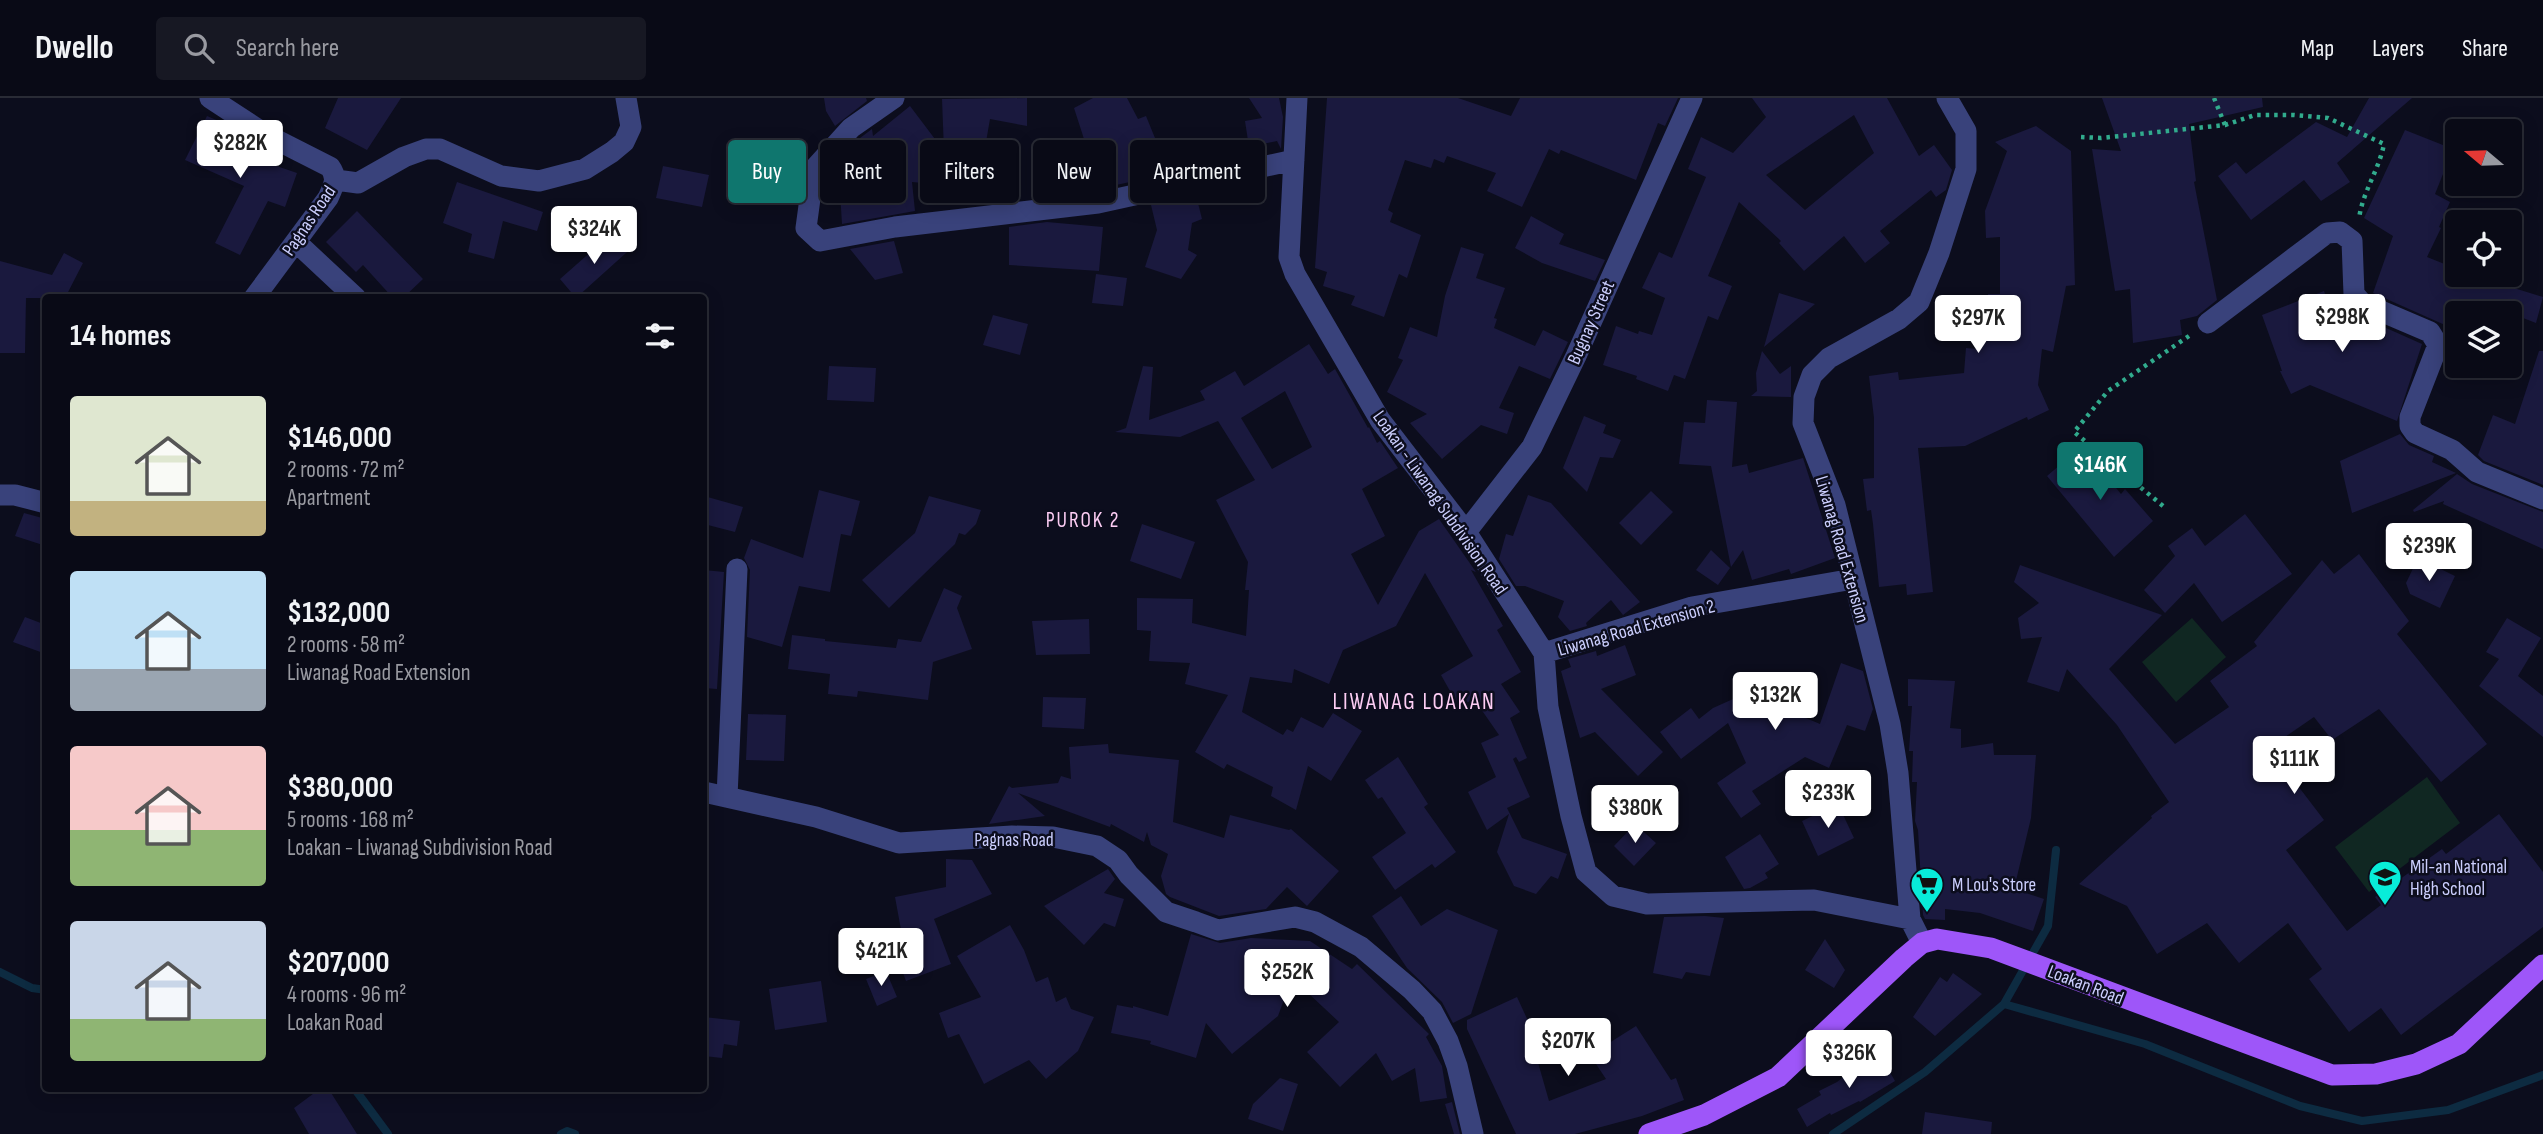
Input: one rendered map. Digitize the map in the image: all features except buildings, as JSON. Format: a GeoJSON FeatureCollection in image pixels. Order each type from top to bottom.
{"type":"FeatureCollection","features":[{"type":"Feature","properties":{"kind":"main road","name":"Loakan Road"},"geometry":{"type":"LineString","coordinates":[[1922,943],[1937,939],[1991,948],[2332,1075],[2365,1074],[2416,1064],[2459,1044],[2543,965]]}},
{"type":"Feature","properties":{"kind":"main road"},"geometry":{"type":"LineString","coordinates":[[1649,1134],[1704,1115],[1778,1077],[1922,943]]}},
{"type":"Feature","properties":{"kind":"street","name":"Pagnas Road"},"geometry":{"type":"LineString","coordinates":[[210,98],[265,134],[330,166],[336,180],[328,198],[257,294]]}},
{"type":"Feature","properties":{"kind":"street"},"geometry":{"type":"LineString","coordinates":[[336,180],[358,183],[391,162],[426,149],[440,149],[501,176],[539,181],[585,169],[624,142],[631,127],[626,98]]}},
{"type":"Feature","properties":{"kind":"street"},"geometry":{"type":"LineString","coordinates":[[894,98],[851,128],[814,169],[806,228],[820,241],[895,227],[1098,203],[1294,160]]}},
{"type":"Feature","properties":{"kind":"street","name":"Loakan - Liwanag Subdivision Road"},"geometry":{"type":"LineString","coordinates":[[1297,98],[1289,257],[1295,274],[1380,420],[1466,532],[1544,653],[1548,707],[1586,873],[1613,896],[1647,904],[1814,900],[1910,919]]}},
{"type":"Feature","properties":{"kind":"street","name":"Bugnay Street"},"geometry":{"type":"LineString","coordinates":[[1466,532],[1532,447],[1692,98]]}},
{"type":"Feature","properties":{"kind":"street","name":"Liwanag Road Extension"},"geometry":{"type":"LineString","coordinates":[[1922,943],[1910,919],[1898,773],[1890,724],[1835,505],[1803,424],[1804,397],[1812,375],[1829,358],[1899,318],[1919,302],[1939,253],[1966,169],[1966,131],[1948,98]]}},
{"type":"Feature","properties":{"kind":"street"},"geometry":{"type":"LineString","coordinates":[[2207,323],[2327,233],[2340,232],[2352,242],[2354,294],[2362,303],[2430,332],[2438,345],[2410,417],[2410,426],[2415,433],[2452,450],[2477,472],[2543,499]]}},
{"type":"Feature","properties":{"kind":"street"},"geometry":{"type":"LineString","coordinates":[[296,242],[352,294]]}},
{"type":"Feature","properties":{"kind":"street"},"geometry":{"type":"LineString","coordinates":[[0,495],[15,495],[42,502]]}},
{"type":"Feature","properties":{"kind":"street"},"geometry":{"type":"LineString","coordinates":[[727,797],[737,569]]}},
{"type":"Feature","properties":{"kind":"street","name":"Liwanag Road Extension 2"},"geometry":{"type":"LineString","coordinates":[[1544,653],[1692,607],[1853,579]]}},
{"type":"Feature","properties":{"kind":"street","name":"Pagnas Road"},"geometry":{"type":"LineString","coordinates":[[707,793],[816,817],[899,843],[1013,836],[1053,837],[1097,846],[1118,860],[1166,912],[1218,930],[1295,917],[1315,922],[1361,947],[1412,990],[1432,1011],[1448,1041],[1457,1066],[1473,1134]]}},
{"type":"Feature","properties":{"kind":"path"},"geometry":{"type":"LineString","coordinates":[[2214,98],[2225,125]]}},
{"type":"Feature","properties":{"kind":"path"},"geometry":{"type":"LineString","coordinates":[[2081,137],[2101,138],[2225,125],[2255,115],[2328,118],[2384,144],[2381,162],[2360,207],[2359,222],[2352,242]]}},
{"type":"Feature","properties":{"kind":"path"},"geometry":{"type":"LineString","coordinates":[[2163,506],[2074,432],[2108,391],[2207,323]]}},
{"type":"Feature","properties":{"kind":"green space"},"geometry":{"type":"Polygon","coordinates":[[[2192,618],[2226,657],[2176,702],[2142,662],[2192,618]]]}},
{"type":"Feature","properties":{"kind":"green space"},"geometry":{"type":"Polygon","coordinates":[[[2427,777],[2460,823],[2369,892],[2335,847],[2427,777]]]}},
{"type":"Feature","properties":{"kind":"waterway"},"geometry":{"type":"LineString","coordinates":[[1833,1134],[1925,1072],[2004,1004],[2048,926],[2056,850]]}},
{"type":"Feature","properties":{"kind":"waterway"},"geometry":{"type":"LineString","coordinates":[[0,972],[32,988],[42,989]]}},
{"type":"Feature","properties":{"kind":"waterway"},"geometry":{"type":"LineString","coordinates":[[2004,1004],[2145,1044],[2300,1106],[2362,1121],[2448,1110],[2543,1075]]}},
{"type":"Feature","properties":{"kind":"waterway"},"geometry":{"type":"LineString","coordinates":[[357,1092],[388,1134]]}},
{"type":"Feature","properties":{"kind":"waterway"},"geometry":{"type":"LineString","coordinates":[[561,1134],[567,1131],[575,1134]]}},
{"type":"Feature","properties":{"kind":"place","name":"Mil-an National High School"},"geometry":{"type":"Point","coordinates":[2385,907]}},
{"type":"Feature","properties":{"kind":"place","name":"M Lou's Store"},"geometry":{"type":"Point","coordinates":[1927,914]}},
{"type":"Feature","properties":{"kind":"district","name":"PUROK 2"},"geometry":{"type":"Point","coordinates":[1083,520]}},
{"type":"Feature","properties":{"kind":"district","name":"LIWANAG LOAKAN"},"geometry":{"type":"Point","coordinates":[1414,701]}}]}
